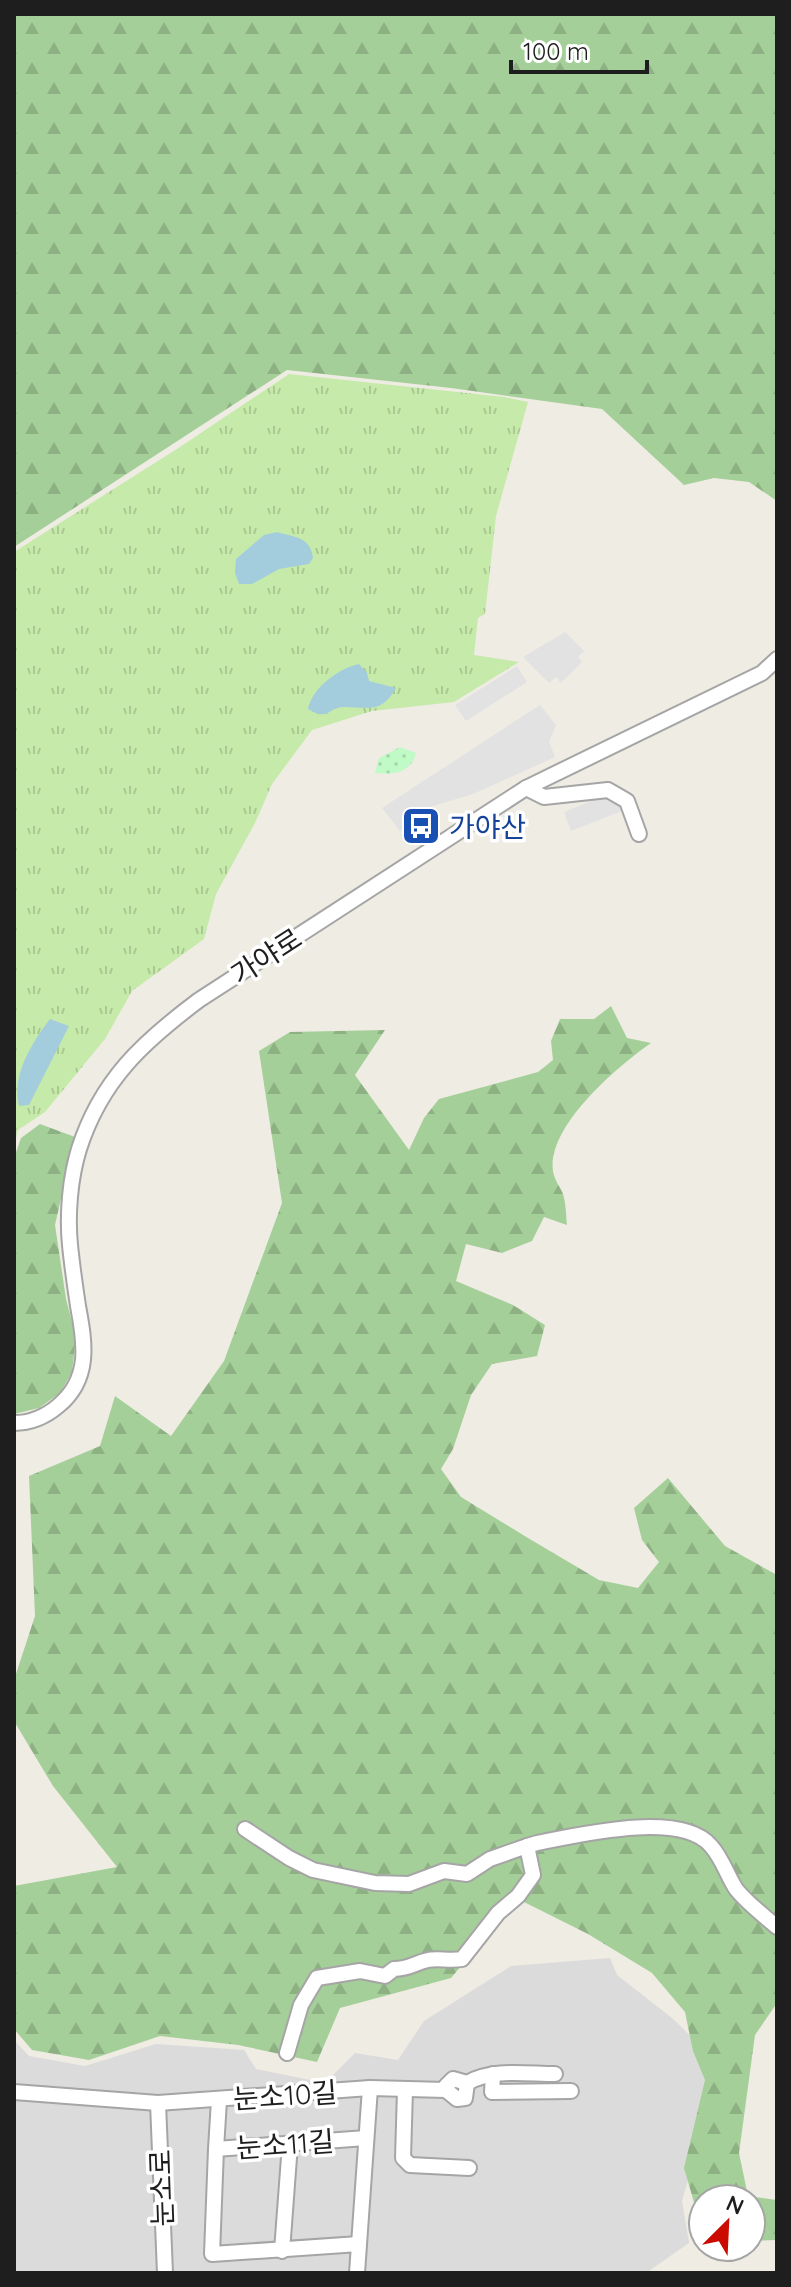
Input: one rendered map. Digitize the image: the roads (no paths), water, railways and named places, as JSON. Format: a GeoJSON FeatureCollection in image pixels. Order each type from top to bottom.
{"type":"FeatureCollection","features":[{"type":"Feature","properties":{"kind":"street","name":"가야로"},"geometry":{"type":"LineString","coordinates":[[14,1423],[35,1421],[48,1415],[71,1395],[82,1373],[84,1330],[70,1242],[71,1193],[79,1148],[102,1096],[116,1074],[153,1034],[199,1000],[526,788],[762,673],[777,659]]}},
{"type":"Feature","properties":{"kind":"street"},"geometry":{"type":"LineString","coordinates":[[526,788],[544,797],[608,790],[627,801],[639,834]]}},
{"type":"Feature","properties":{"kind":"street"},"geometry":{"type":"LineString","coordinates":[[245,1829],[313,1870],[375,1883],[409,1884],[444,1871],[467,1874],[490,1859],[527,1846],[613,1829],[659,1827],[699,1834],[713,1847],[737,1889],[777,1927]]}},
{"type":"Feature","properties":{"kind":"street"},"geometry":{"type":"LineString","coordinates":[[287,2053],[301,2005],[317,1978],[360,1971],[385,1976],[394,1969],[407,1969],[430,1959],[446,1962],[462,1959],[533,1875],[527,1846]]}},
{"type":"Feature","properties":{"kind":"street"},"geometry":{"type":"LineString","coordinates":[[493,2074],[492,2092],[571,2091]]}},
{"type":"Feature","properties":{"kind":"street"},"geometry":{"type":"LineString","coordinates":[[370,2088],[446,2090],[457,2099],[465,2098],[467,2083],[476,2078],[493,2074],[555,2074]]}},
{"type":"Feature","properties":{"kind":"street","name":"눈소10길"},"geometry":{"type":"LineString","coordinates":[[14,2092],[158,2103],[370,2088],[357,2273]]}},
{"type":"Feature","properties":{"kind":"street"},"geometry":{"type":"LineString","coordinates":[[405,2090],[403,2158],[410,2165],[469,2168]]}},
{"type":"Feature","properties":{"kind":"street"},"geometry":{"type":"LineString","coordinates":[[216,2149],[219,2100]]}},
{"type":"Feature","properties":{"kind":"street","name":"눈소로"},"geometry":{"type":"LineString","coordinates":[[158,2103],[165,2273]]}},
{"type":"Feature","properties":{"kind":"street","name":"눈소11길"},"geometry":{"type":"LineString","coordinates":[[359,2244],[212,2254],[216,2149],[366,2138]]}},
{"type":"Feature","properties":{"kind":"street"},"geometry":{"type":"LineString","coordinates":[[282,2251],[290,2144]]}},
{"type":"Feature","properties":{"kind":"water"},"geometry":{"type":"Polygon","coordinates":[[[277,532],[295,537],[309,546],[313,558],[309,564],[279,569],[252,584],[239,584],[235,573],[236,559],[264,535],[277,532]]]}},
{"type":"Feature","properties":{"kind":"water"},"geometry":{"type":"Polygon","coordinates":[[[359,664],[369,681],[396,688],[385,702],[374,707],[339,708],[324,714],[308,709],[315,694],[328,680],[359,664]]]}},
{"type":"Feature","properties":{"kind":"water"},"geometry":{"type":"Polygon","coordinates":[[[50,1019],[69,1026],[29,1105],[19,1106],[17,1094],[21,1071],[36,1038],[50,1019]]]}},
{"type":"Feature","properties":{"kind":"place","name":"가야산"},"geometry":{"type":"Point","coordinates":[421,826]}}]}
